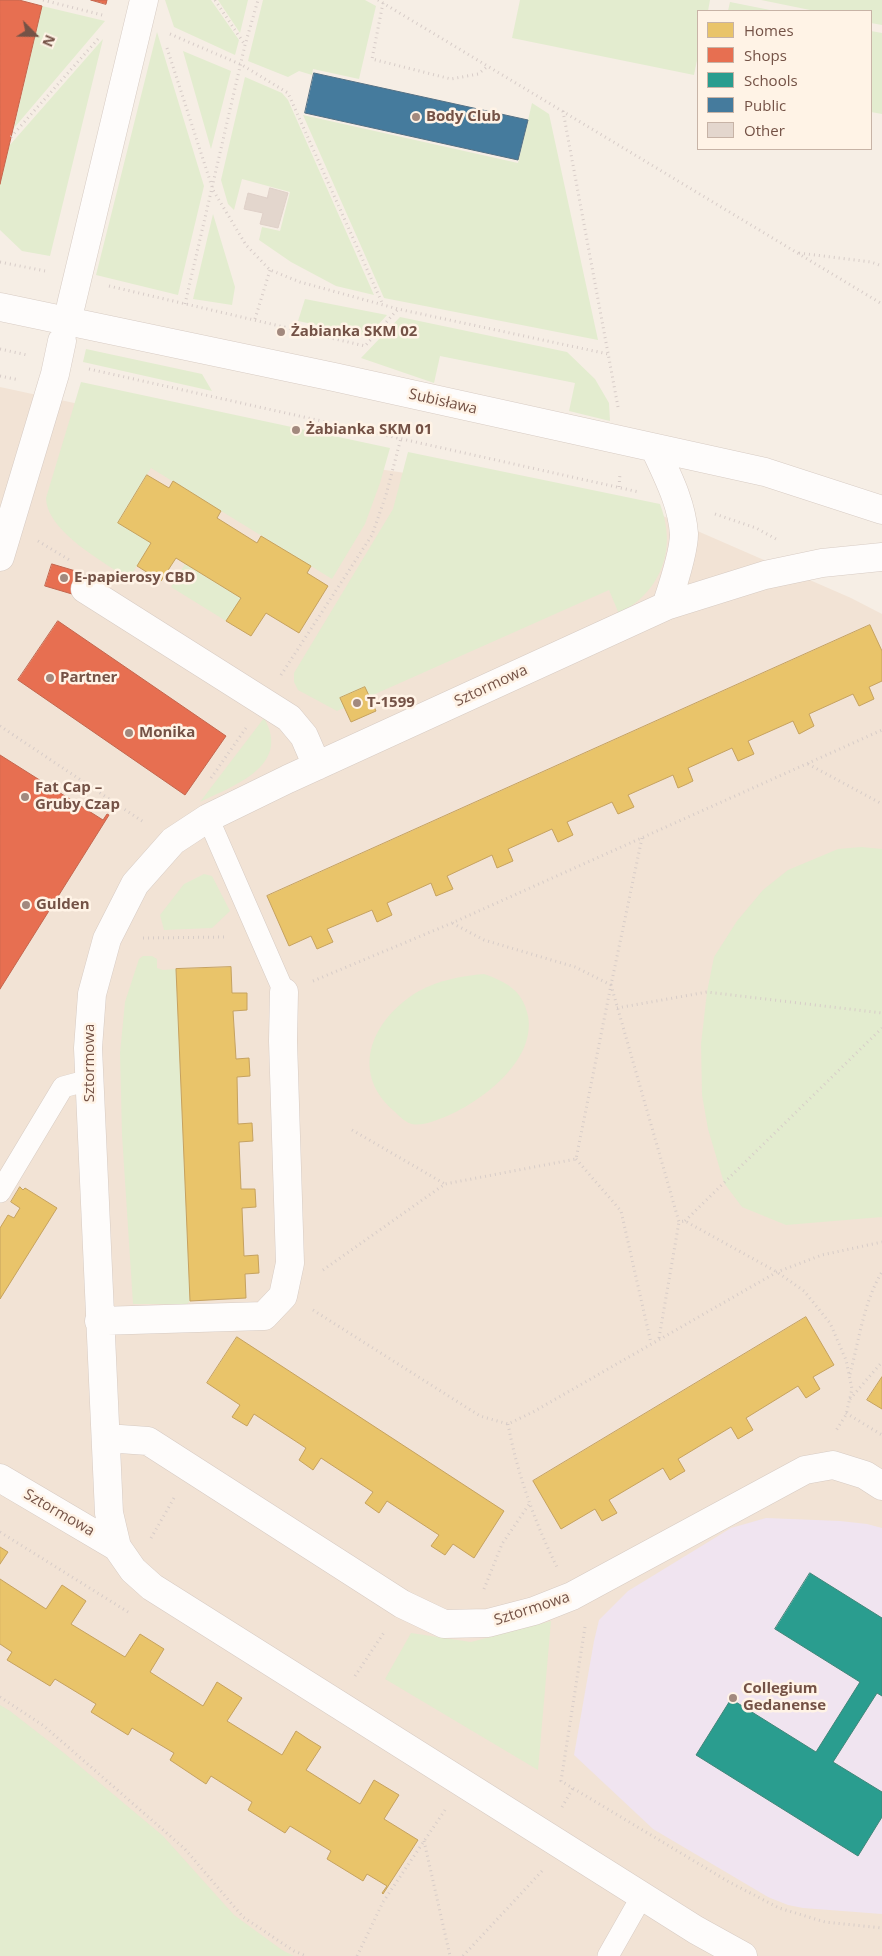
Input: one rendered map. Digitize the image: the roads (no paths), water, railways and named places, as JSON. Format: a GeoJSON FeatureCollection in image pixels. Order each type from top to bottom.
{"type":"FeatureCollection","features":[{"type":"Feature","properties":{"kind":"street"},"geometry":{"type":"LineString","coordinates":[[71,305],[140,18]]}},
{"type":"Feature","properties":{"kind":"street","name":"Subisława"},"geometry":{"type":"LineString","coordinates":[[0,307],[334,377],[765,472],[882,510]]}},
{"type":"Feature","properties":{"kind":"street"},"geometry":{"type":"LineString","coordinates":[[0,557],[60,352]]}},
{"type":"Feature","properties":{"kind":"street"},"geometry":{"type":"LineString","coordinates":[[656,449],[678,501],[684,535],[676,577],[666,606]]}},
{"type":"Feature","properties":{"kind":"street","name":"Sztormowa"},"geometry":{"type":"LineString","coordinates":[[744,1956],[696,1930],[152,1588],[133,1570],[117,1547],[109,1513],[99,1320],[88,1048],[92,994],[107,939],[135,884],[173,841],[208,818],[666,606],[765,575],[822,564],[882,557]]}},
{"type":"Feature","properties":{"kind":"street"},"geometry":{"type":"LineString","coordinates":[[86,589],[289,718],[304,736],[317,766]]}},
{"type":"Feature","properties":{"kind":"street"},"geometry":{"type":"LineString","coordinates":[[99,1320],[264,1316],[283,1296],[290,1264],[283,1041],[284,992]]}},
{"type":"Feature","properties":{"kind":"street","name":"Sztormowa"},"geometry":{"type":"LineString","coordinates":[[106,1438],[148,1441],[402,1604],[444,1624],[488,1623],[534,1612],[572,1596],[805,1470],[833,1465],[865,1476],[882,1486]]}},
{"type":"Feature","properties":{"kind":"street","name":"Sztormowa"},"geometry":{"type":"LineString","coordinates":[[0,1478],[117,1547]]}},
{"type":"Feature","properties":{"kind":"lane"},"geometry":{"type":"LineString","coordinates":[[208,818],[284,992]]}},
{"type":"Feature","properties":{"kind":"lane"},"geometry":{"type":"LineString","coordinates":[[0,1192],[63,1087],[89,1080]]}},
{"type":"Feature","properties":{"kind":"lane"},"geometry":{"type":"LineString","coordinates":[[608,1956],[642,1896]]}},
{"type":"Feature","properties":{"kind":"place","name":"Body Club"},"geometry":{"type":"Point","coordinates":[416,117]}},
{"type":"Feature","properties":{"kind":"place","name":"Żabianka SKM 02"},"geometry":{"type":"Point","coordinates":[281,332]}},
{"type":"Feature","properties":{"kind":"place","name":"Żabianka SKM 01"},"geometry":{"type":"Point","coordinates":[296,430]}},
{"type":"Feature","properties":{"kind":"place","name":"E-papierosy CBD"},"geometry":{"type":"Point","coordinates":[64,578]}},
{"type":"Feature","properties":{"kind":"place","name":"Partner"},"geometry":{"type":"Point","coordinates":[50,678]}},
{"type":"Feature","properties":{"kind":"place","name":"T-1599"},"geometry":{"type":"Point","coordinates":[357,703]}},
{"type":"Feature","properties":{"kind":"place","name":"Monika"},"geometry":{"type":"Point","coordinates":[129,733]}},
{"type":"Feature","properties":{"kind":"place","name":"Fat Cap – Gruby Czap"},"geometry":{"type":"Point","coordinates":[25,797]}},
{"type":"Feature","properties":{"kind":"place","name":"Gulden"},"geometry":{"type":"Point","coordinates":[26,905]}},
{"type":"Feature","properties":{"kind":"place","name":"Collegium Gedanense"},"geometry":{"type":"Point","coordinates":[733,1698]}}]}
